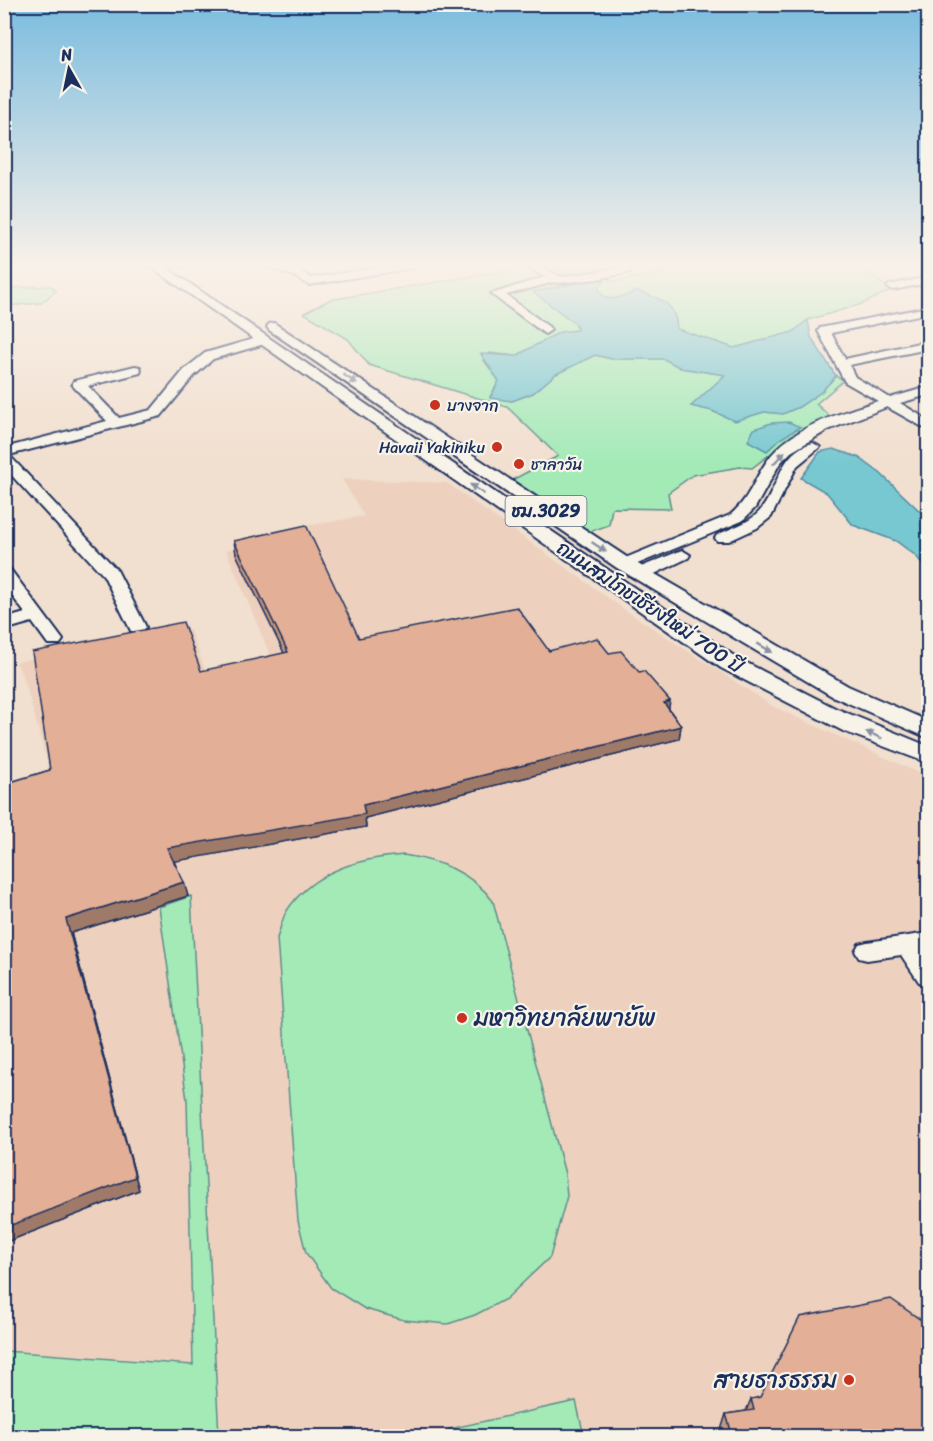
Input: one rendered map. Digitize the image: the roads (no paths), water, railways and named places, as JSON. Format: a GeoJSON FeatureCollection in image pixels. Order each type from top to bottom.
{"type":"FeatureCollection","features":[{"type":"Feature","properties":{"kind":"main road","name":"ถนนสมโภชเชียงใหม่ 700 ปี"},"geometry":{"type":"LineString","coordinates":[[252,331],[729,663],[835,719],[928,755]]}},
{"type":"Feature","properties":{"kind":"main road","name":"ถนนสมโภชเชียงใหม่ 700 ปี"},"geometry":{"type":"LineString","coordinates":[[281,331],[632,569],[840,691],[928,730]]}},
{"type":"Feature","properties":{"kind":"street"},"geometry":{"type":"LineString","coordinates":[[824,331],[850,379],[928,426]]}},
{"type":"Feature","properties":{"kind":"street"},"geometry":{"type":"LineString","coordinates":[[4,452],[137,416],[156,413],[189,373],[209,356],[262,338]]}},
{"type":"Feature","properties":{"kind":"street"},"geometry":{"type":"LineString","coordinates":[[842,363],[928,345]]}},
{"type":"Feature","properties":{"kind":"street"},"geometry":{"type":"LineString","coordinates":[[115,422],[79,384],[135,370]]}},
{"type":"Feature","properties":{"kind":"street"},"geometry":{"type":"LineString","coordinates":[[632,569],[736,518],[750,508],[775,460],[807,436],[928,391]]}},
{"type":"Feature","properties":{"kind":"street"},"geometry":{"type":"LineString","coordinates":[[632,569],[751,525],[766,514],[791,464],[820,441],[891,404],[928,399]]}},
{"type":"Feature","properties":{"kind":"street"},"geometry":{"type":"LineString","coordinates":[[4,458],[111,574],[137,627]]}},
{"type":"Feature","properties":{"kind":"street"},"geometry":{"type":"LineString","coordinates":[[761,487],[778,491]]}},
{"type":"Feature","properties":{"kind":"street"},"geometry":{"type":"LineString","coordinates":[[4,573],[54,640]]}},
{"type":"Feature","properties":{"kind":"street"},"geometry":{"type":"LineString","coordinates":[[4,625],[36,615]]}},
{"type":"Feature","properties":{"kind":"street"},"geometry":{"type":"LineString","coordinates":[[867,951],[918,943],[928,975]]}},
{"type":"Feature","properties":{"kind":"water"},"geometry":{"type":"Polygon","coordinates":[[[684,331],[734,348],[794,331],[810,331],[811,337],[836,376],[821,392],[799,407],[783,414],[764,412],[735,421],[712,411],[691,406],[725,375],[681,368],[664,359],[612,359],[595,355],[556,374],[533,393],[512,401],[490,398],[499,381],[481,354],[516,356],[560,332],[684,331]]]}},
{"type":"Feature","properties":{"kind":"water"},"geometry":{"type":"Polygon","coordinates":[[[789,422],[800,427],[780,439],[767,451],[748,441],[754,429],[771,423],[789,422]]]}},
{"type":"Feature","properties":{"kind":"water"},"geometry":{"type":"Polygon","coordinates":[[[833,449],[858,457],[880,473],[928,519],[928,571],[916,556],[896,541],[853,525],[827,493],[801,478],[820,452],[833,449]]]}},
{"type":"Feature","properties":{"kind":"place","name":"บางจาก"},"geometry":{"type":"Point","coordinates":[435,405]}},
{"type":"Feature","properties":{"kind":"place","name":"Havaii Yakiniku"},"geometry":{"type":"Point","coordinates":[497,447]}},
{"type":"Feature","properties":{"kind":"place","name":"ชาลาวัน"},"geometry":{"type":"Point","coordinates":[519,464]}},
{"type":"Feature","properties":{"kind":"place","name":"มหาวิทยาลัยพายัพ"},"geometry":{"type":"Point","coordinates":[462,1018]}},
{"type":"Feature","properties":{"kind":"place","name":"สายธารธรรม"},"geometry":{"type":"Point","coordinates":[849,1380]}}]}
